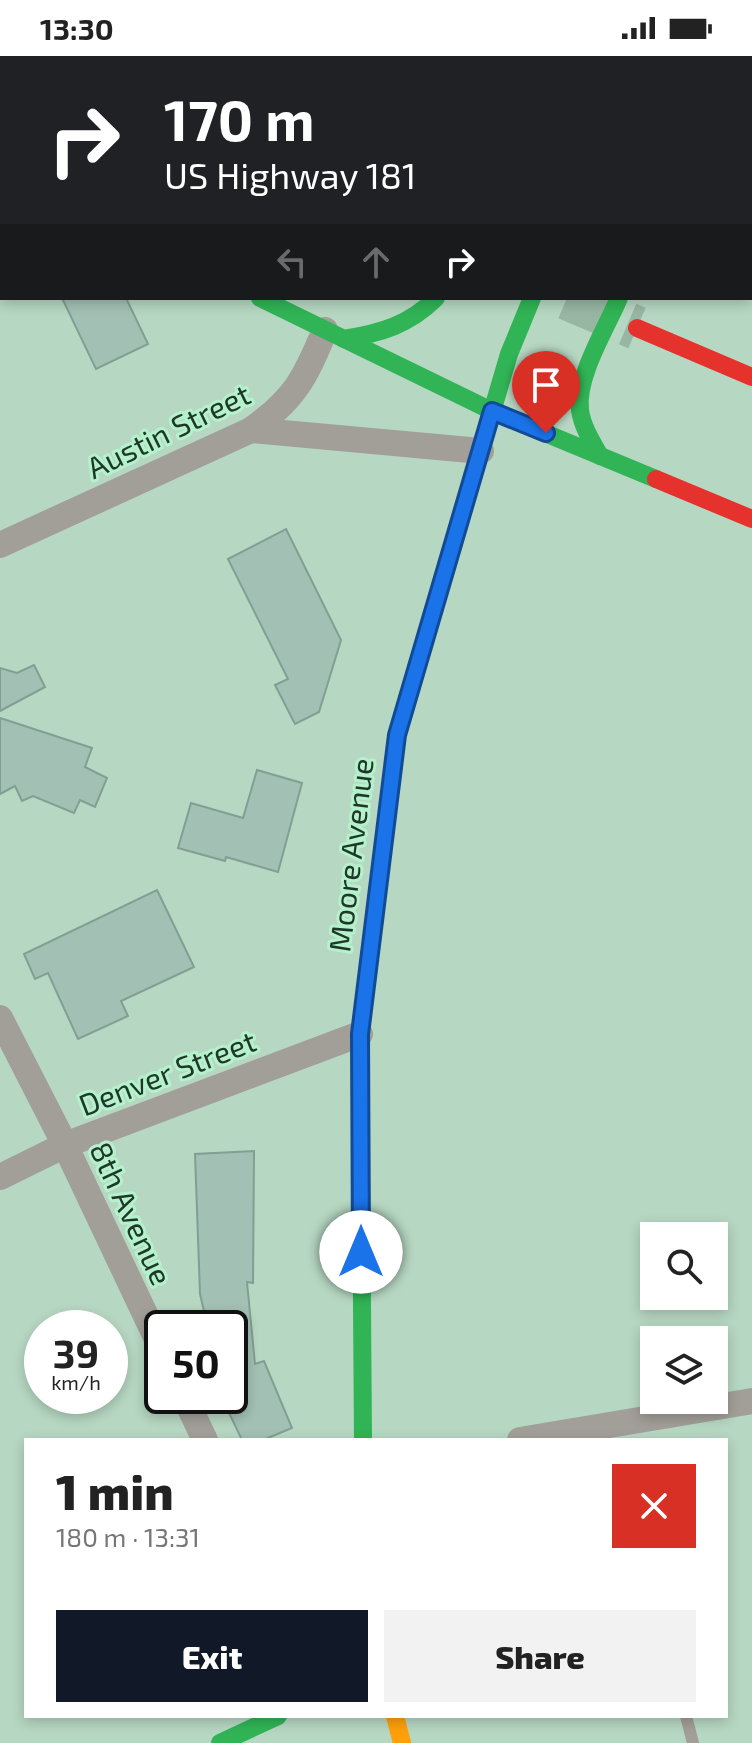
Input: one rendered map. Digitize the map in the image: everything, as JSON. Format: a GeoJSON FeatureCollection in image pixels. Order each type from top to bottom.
{"type":"FeatureCollection","features":[{"type":"Feature","properties":{"kind":"main road"},"geometry":{"type":"LineString","coordinates":[[264,300],[492,411],[752,519]]}},
{"type":"Feature","properties":{"kind":"main road"},"geometry":{"type":"LineString","coordinates":[[335,334],[396,329],[408,323],[434,300]]}},
{"type":"Feature","properties":{"kind":"main road","name":"Moore Avenue"},"geometry":{"type":"LineString","coordinates":[[363,1438],[360,1034],[397,735],[509,354],[531,300]]}},
{"type":"Feature","properties":{"kind":"main road"},"geometry":{"type":"LineString","coordinates":[[600,456],[580,409],[581,389],[618,300]]}},
{"type":"Feature","properties":{"kind":"main road"},"geometry":{"type":"LineString","coordinates":[[637,328],[752,377]]}},
{"type":"Feature","properties":{"kind":"main road"},"geometry":{"type":"LineString","coordinates":[[220,1743],[274,1718]]}},
{"type":"Feature","properties":{"kind":"main road"},"geometry":{"type":"LineString","coordinates":[[396,1718],[402,1743]]}},
{"type":"Feature","properties":{"kind":"street","name":"Austin Street"},"geometry":{"type":"LineString","coordinates":[[0,545],[251,430],[280,410],[335,334]]}},
{"type":"Feature","properties":{"kind":"street"},"geometry":{"type":"LineString","coordinates":[[251,430],[481,451]]}},
{"type":"Feature","properties":{"kind":"street","name":"8th Avenue"},"geometry":{"type":"LineString","coordinates":[[0,1018],[65,1145],[144,1312]]}},
{"type":"Feature","properties":{"kind":"street","name":"Denver Street"},"geometry":{"type":"LineString","coordinates":[[0,1177],[65,1145],[360,1034]]}},
{"type":"Feature","properties":{"kind":"street"},"geometry":{"type":"LineString","coordinates":[[536,1438],[630,1426],[752,1401]]}},
{"type":"Feature","properties":{"kind":"street"},"geometry":{"type":"LineString","coordinates":[[193,1414],[204,1438]]}},
{"type":"Feature","properties":{"kind":"lane"},"geometry":{"type":"LineString","coordinates":[[687,1718],[693,1743]]}},
{"type":"Feature","properties":{"kind":"building"},"geometry":{"type":"Polygon","coordinates":[[[63,300],[127,300],[148,344],[96,369],[63,300]]]}},
{"type":"Feature","properties":{"kind":"building"},"geometry":{"type":"Polygon","coordinates":[[[286,529],[341,640],[319,712],[295,724],[275,685],[288,679],[228,559],[286,529]]]}},
{"type":"Feature","properties":{"kind":"building"},"geometry":{"type":"Polygon","coordinates":[[[34,665],[45,687],[0,711],[0,668],[17,673],[34,665]]]}},
{"type":"Feature","properties":{"kind":"building"},"geometry":{"type":"Polygon","coordinates":[[[0,718],[92,748],[85,767],[107,778],[95,807],[80,800],[74,813],[33,796],[22,801],[15,786],[0,794],[0,718]]]}},
{"type":"Feature","properties":{"kind":"building"},"geometry":{"type":"Polygon","coordinates":[[[257,770],[302,783],[278,872],[226,857],[225,861],[178,848],[191,803],[243,818],[257,770]]]}},
{"type":"Feature","properties":{"kind":"building"},"geometry":{"type":"Polygon","coordinates":[[[157,890],[194,967],[121,1001],[128,1016],[78,1039],[48,973],[35,979],[24,954],[157,890]]]}},
{"type":"Feature","properties":{"kind":"building"},"geometry":{"type":"Polygon","coordinates":[[[254,1151],[253,1283],[247,1282],[255,1364],[264,1361],[292,1428],[268,1438],[241,1438],[230,1414],[248,1414],[248,1310],[204,1310],[200,1294],[195,1154],[254,1151]]]}},
{"type":"Feature","properties":{"kind":"tunnel"},"geometry":{"type":"LineString","coordinates":[[572,300],[637,328]]}},
{"type":"Feature","properties":{"kind":"traffic: fast"},"geometry":{"type":"LineString","coordinates":[[264,300],[492,411],[656,479]]}},
{"type":"Feature","properties":{"kind":"traffic: fast"},"geometry":{"type":"LineString","coordinates":[[344,339],[394,326],[434,300]]}},
{"type":"Feature","properties":{"kind":"traffic: fast"},"geometry":{"type":"LineString","coordinates":[[414,676],[509,354],[531,300]]}},
{"type":"Feature","properties":{"kind":"traffic: fast"},"geometry":{"type":"LineString","coordinates":[[600,456],[583,422],[580,397],[587,368],[618,300]]}},
{"type":"Feature","properties":{"kind":"traffic: fast"},"geometry":{"type":"LineString","coordinates":[[363,1438],[360,1034],[368,972]]}},
{"type":"Feature","properties":{"kind":"traffic: fast"},"geometry":{"type":"LineString","coordinates":[[220,1743],[274,1718]]}},
{"type":"Feature","properties":{"kind":"traffic: slow"},"geometry":{"type":"LineString","coordinates":[[368,972],[397,735],[414,676]]}},
{"type":"Feature","properties":{"kind":"traffic: slow"},"geometry":{"type":"LineString","coordinates":[[396,1718],[402,1743]]}},
{"type":"Feature","properties":{"kind":"traffic: jam"},"geometry":{"type":"LineString","coordinates":[[637,328],[752,377]]}},
{"type":"Feature","properties":{"kind":"traffic: jam"},"geometry":{"type":"LineString","coordinates":[[656,479],[752,519]]}},
{"type":"Feature","properties":{"kind":"route"},"geometry":{"type":"LineString","coordinates":[[361,1252],[360,1034],[397,735],[492,411],[546,433]]}}]}
